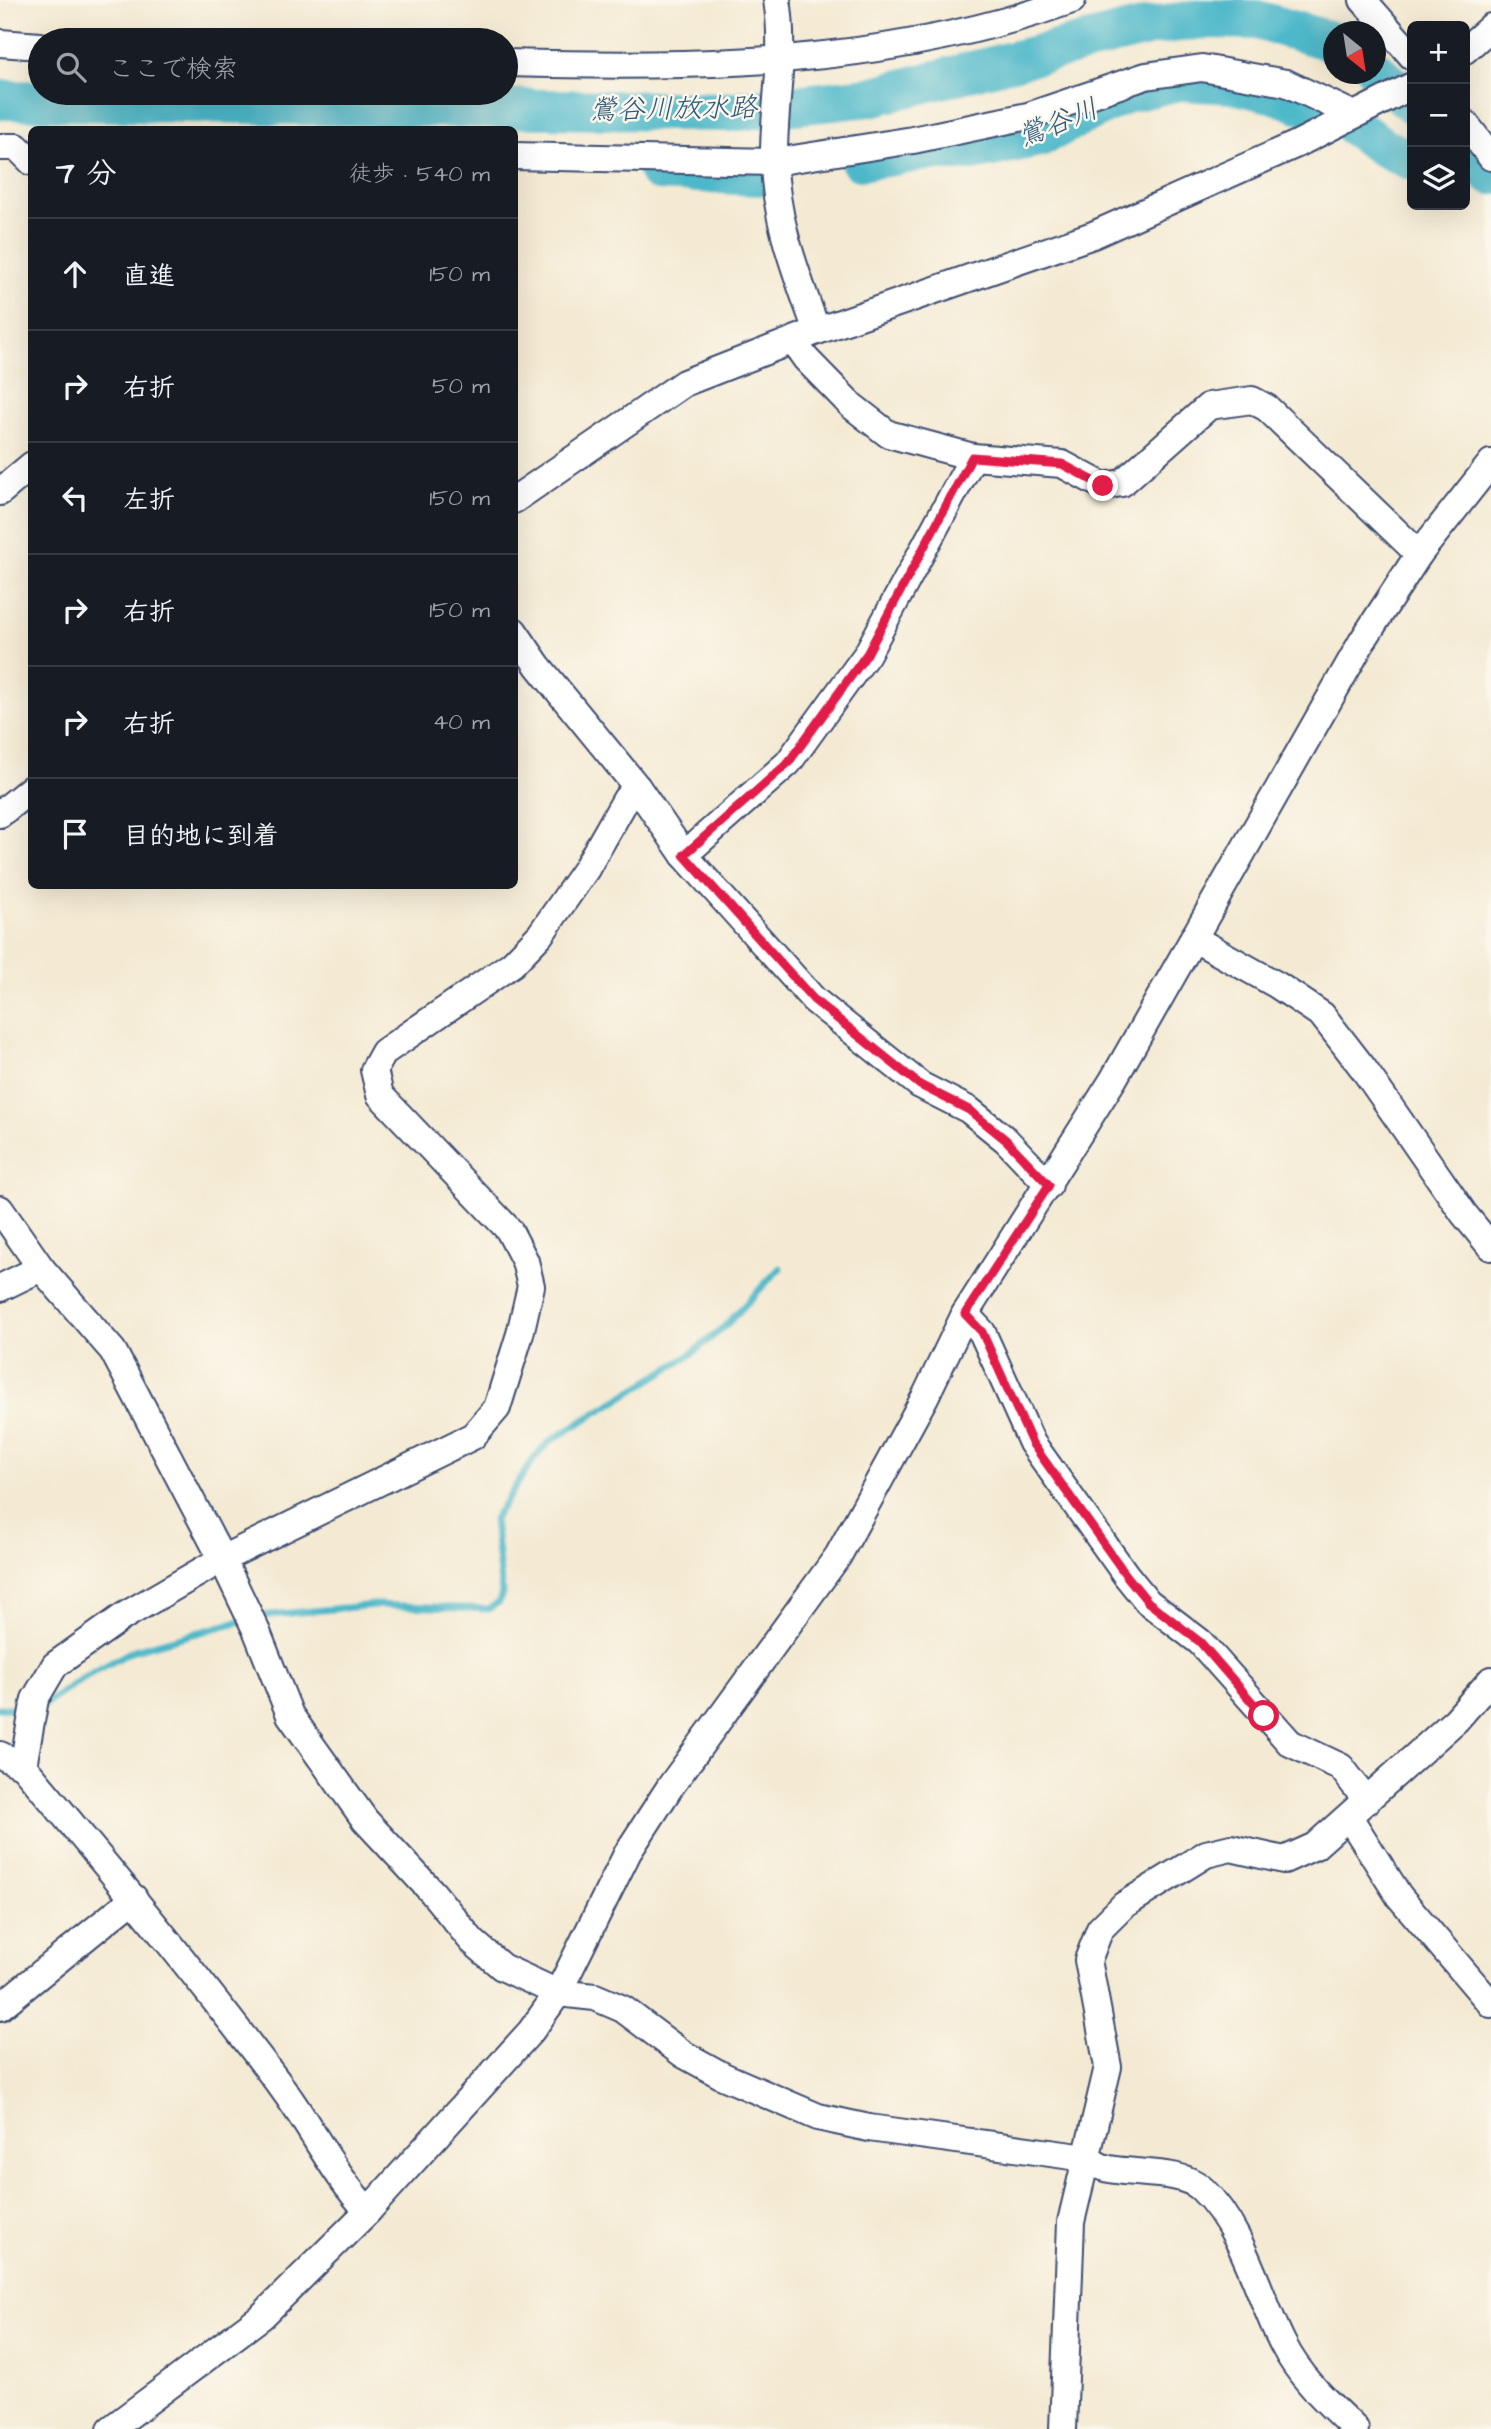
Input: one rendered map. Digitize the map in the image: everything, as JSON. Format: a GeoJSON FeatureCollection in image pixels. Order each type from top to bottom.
{"type":"FeatureCollection","features":[{"type":"Feature","properties":{"kind":"street"},"geometry":{"type":"LineString","coordinates":[[777,0],[783,35],[775,155],[780,219],[805,336],[806,359],[852,406],[888,434],[972,457],[1062,464],[1103,486],[1122,483],[1209,406],[1252,400],[1267,408],[1419,554]]}},
{"type":"Feature","properties":{"kind":"street"},"geometry":{"type":"LineString","coordinates":[[518,63],[659,67],[781,65],[899,47],[1016,20],[1072,0]]}},
{"type":"Feature","properties":{"kind":"street"},"geometry":{"type":"LineString","coordinates":[[1363,0],[1407,50]]}},
{"type":"Feature","properties":{"kind":"street"},"geometry":{"type":"LineString","coordinates":[[1470,46],[1491,27]]}},
{"type":"Feature","properties":{"kind":"street"},"geometry":{"type":"LineString","coordinates":[[0,43],[28,45]]}},
{"type":"Feature","properties":{"kind":"street"},"geometry":{"type":"LineString","coordinates":[[518,156],[775,155],[913,140],[1028,116],[1146,76],[1202,68],[1286,83],[1360,111]]}},
{"type":"Feature","properties":{"kind":"street"},"geometry":{"type":"LineString","coordinates":[[518,497],[684,383],[805,336],[1093,235],[1297,144],[1407,88]]}},
{"type":"Feature","properties":{"kind":"street"},"geometry":{"type":"LineString","coordinates":[[1470,130],[1491,157]]}},
{"type":"Feature","properties":{"kind":"street"},"geometry":{"type":"LineString","coordinates":[[684,855],[788,763],[859,665],[972,457]]}},
{"type":"Feature","properties":{"kind":"street"},"geometry":{"type":"LineString","coordinates":[[111,2429],[262,2316],[368,2211],[531,2031],[558,1993],[628,1852],[670,1787],[838,1556],[925,1397],[965,1314],[1049,1185],[1363,640],[1419,554],[1491,463]]}},
{"type":"Feature","properties":{"kind":"street"},"geometry":{"type":"LineString","coordinates":[[0,492],[28,469]]}},
{"type":"Feature","properties":{"kind":"street"},"geometry":{"type":"LineString","coordinates":[[518,637],[538,666],[637,787],[684,855],[814,1000],[920,1085],[969,1110],[1006,1140],[1049,1185]]}},
{"type":"Feature","properties":{"kind":"street"},"geometry":{"type":"LineString","coordinates":[[368,2211],[351,2193],[282,2088],[134,1898],[12,1760],[55,1665],[124,1616],[222,1559],[473,1436],[496,1408],[520,1334],[531,1286],[525,1261],[509,1230],[380,1095],[374,1070],[384,1052],[512,964],[540,935],[586,869],[626,799],[637,787]]}},
{"type":"Feature","properties":{"kind":"street"},"geometry":{"type":"LineString","coordinates":[[0,814],[28,791]]}},
{"type":"Feature","properties":{"kind":"street"},"geometry":{"type":"LineString","coordinates":[[1193,938],[1277,985],[1322,1016],[1363,1068],[1464,1214],[1491,1247]]}},
{"type":"Feature","properties":{"kind":"street"},"geometry":{"type":"LineString","coordinates":[[0,1209],[41,1268],[113,1351],[222,1559],[251,1619],[290,1715],[365,1820],[433,1893],[472,1941],[502,1967],[558,1993],[595,1997],[623,2009],[683,2054],[723,2076],[818,2117],[869,2128],[1086,2158],[1103,2168],[1172,2176],[1201,2187],[1221,2213],[1252,2270],[1283,2345],[1307,2382],[1355,2429]]}},
{"type":"Feature","properties":{"kind":"street"},"geometry":{"type":"LineString","coordinates":[[0,1288],[41,1268]]}},
{"type":"Feature","properties":{"kind":"street"},"geometry":{"type":"LineString","coordinates":[[965,1314],[982,1332],[1032,1443],[1133,1584],[1148,1602],[1200,1642],[1290,1743],[1341,1767],[1399,1896],[1491,2004]]}},
{"type":"Feature","properties":{"kind":"street"},"geometry":{"type":"LineString","coordinates":[[1063,2429],[1071,2222],[1108,2067],[1088,1961],[1100,1929],[1125,1905],[1206,1854],[1231,1848],[1284,1860],[1315,1846],[1456,1720],[1491,1680]]}},
{"type":"Feature","properties":{"kind":"street"},"geometry":{"type":"LineString","coordinates":[[0,2007],[134,1898]]}},
{"type":"Feature","properties":{"kind":"waterway"},"geometry":{"type":"LineString","coordinates":[[1204,19],[1241,0]]}},
{"type":"Feature","properties":{"kind":"waterway","name":"鶯谷川放水路"},"geometry":{"type":"LineString","coordinates":[[303,105],[728,112],[870,97],[1150,26],[1204,19],[1257,20],[1323,39]]}},
{"type":"Feature","properties":{"kind":"waterway","name":"鶯谷川放水路"},"geometry":{"type":"LineString","coordinates":[[1386,79],[1407,99]]}},
{"type":"Feature","properties":{"kind":"waterway","name":"鶯谷川"},"geometry":{"type":"LineString","coordinates":[[860,161],[926,151],[973,151],[1040,137],[1127,93],[1179,81],[1233,84],[1275,94],[1318,111]]}},
{"type":"Feature","properties":{"kind":"waterway","name":"鶯谷川放水路"},"geometry":{"type":"LineString","coordinates":[[0,100],[28,100]]}},
{"type":"Feature","properties":{"kind":"waterway","name":"鶯谷川"},"geometry":{"type":"LineString","coordinates":[[1353,126],[1383,147],[1407,159]]}},
{"type":"Feature","properties":{"kind":"waterway","name":"鶯谷川放水路"},"geometry":{"type":"LineString","coordinates":[[1470,156],[1491,175]]}},
{"type":"Feature","properties":{"kind":"waterway","name":"鶯谷川"},"geometry":{"type":"LineString","coordinates":[[658,171],[760,176]]}},
{"type":"Feature","properties":{"kind":"waterway"},"geometry":{"type":"LineString","coordinates":[[41,1707],[81,1679],[134,1650],[259,1616],[375,1605],[489,1609],[499,1602],[502,1593],[494,1519],[535,1457],[550,1441],[689,1356],[724,1327],[780,1268]]}},
{"type":"Feature","properties":{"kind":"waterway"},"geometry":{"type":"LineString","coordinates":[[0,1708],[30,1708]]}},
{"type":"Feature","properties":{"kind":"route"},"geometry":{"type":"LineString","coordinates":[[1103,486],[1062,464],[972,457],[899,589],[867,654],[788,763],[684,855],[814,1000],[920,1085],[969,1110],[1006,1140],[1049,1185],[965,1314],[982,1332],[1032,1443],[1126,1575],[1148,1602],[1200,1642],[1264,1716]]}}]}
